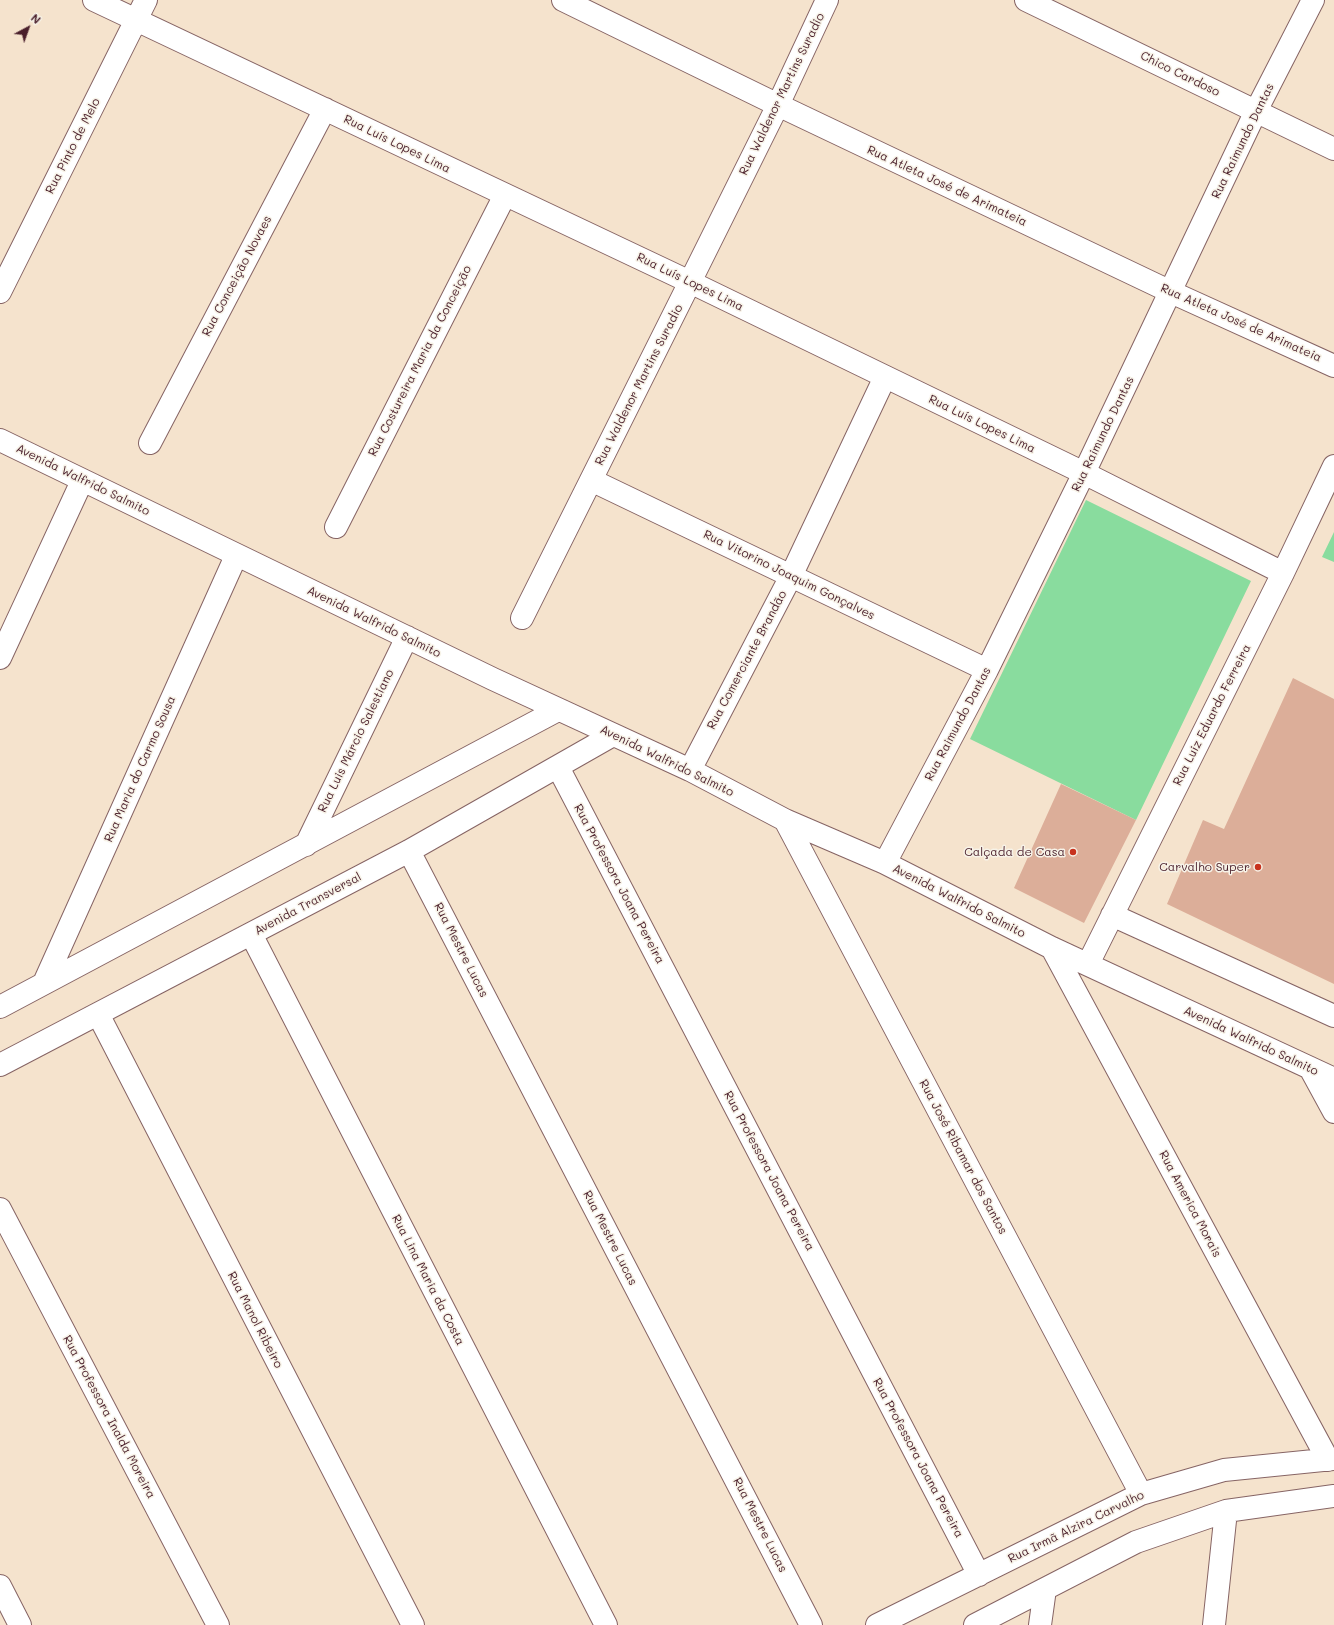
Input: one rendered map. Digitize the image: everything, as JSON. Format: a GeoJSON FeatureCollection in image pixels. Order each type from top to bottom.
{"type":"FeatureCollection","features":[{"type":"Feature","properties":{"kind":"street","name":"Rua Luís Lopes Lima"},"geometry":{"type":"LineString","coordinates":[[94,0],[690,282],[1084,473],[1283,573]]}},
{"type":"Feature","properties":{"kind":"street","name":"Rua Pinto de Melo"},"geometry":{"type":"LineString","coordinates":[[0,292],[146,0]]}},
{"type":"Feature","properties":{"kind":"street","name":"Rua Atleta José de Arimateia"},"geometry":{"type":"LineString","coordinates":[[564,0],[778,105],[1171,292],[1334,366]]}},
{"type":"Feature","properties":{"kind":"street","name":"Rua Waldenor Martins Suradio"},"geometry":{"type":"LineString","coordinates":[[522,618],[778,105],[827,0]]}},
{"type":"Feature","properties":{"kind":"street","name":"Chico Cardoso"},"geometry":{"type":"LineString","coordinates":[[1026,0],[1063,8],[1256,111],[1334,149]]}},
{"type":"Feature","properties":{"kind":"street","name":"Rua Raimundo Dantas"},"geometry":{"type":"LineString","coordinates":[[885,863],[987,670],[1084,473],[1256,111],[1313,0]]}},
{"type":"Feature","properties":{"kind":"street","name":"Rua Conceição Novaes"},"geometry":{"type":"LineString","coordinates":[[150,443],[325,109]]}},
{"type":"Feature","properties":{"kind":"street","name":"Rua Costureira Maria da Conceição"},"geometry":{"type":"LineString","coordinates":[[336,527],[505,195]]}},
{"type":"Feature","properties":{"kind":"street","name":"Rua Comerciante Brandão"},"geometry":{"type":"LineString","coordinates":[[690,770],[791,576],[885,377]]}},
{"type":"Feature","properties":{"kind":"street","name":"Avenida Walfrido Salmito"},"geometry":{"type":"LineString","coordinates":[[0,440],[407,638],[558,710],[690,770],[785,820],[885,863],[1052,948],[1334,1080]]}},
{"type":"Feature","properties":{"kind":"street","name":"Rua Luiz Eduardo Ferreira"},"geometry":{"type":"LineString","coordinates":[[1088,964],[1283,573],[1334,466]]}},
{"type":"Feature","properties":{"kind":"street","name":"Rua Vitorino Joaquim Gonçalves"},"geometry":{"type":"LineString","coordinates":[[590,480],[987,670]]}},
{"type":"Feature","properties":{"kind":"street"},"geometry":{"type":"LineString","coordinates":[[0,658],[82,481]]}},
{"type":"Feature","properties":{"kind":"street","name":"Rua Maria do Carmo Sousa"},"geometry":{"type":"LineString","coordinates":[[44,983],[236,556]]}},
{"type":"Feature","properties":{"kind":"street","name":"Rua Luis Márcio Salestiano"},"geometry":{"type":"LineString","coordinates":[[306,845],[407,638]]}},
{"type":"Feature","properties":{"kind":"street"},"geometry":{"type":"LineString","coordinates":[[0,1007],[558,710]]}},
{"type":"Feature","properties":{"kind":"street","name":"Avenida Transversal"},"geometry":{"type":"LineString","coordinates":[[0,1065],[409,851],[613,735]]}},
{"type":"Feature","properties":{"kind":"street","name":"Rua Professora Joana Pereira"},"geometry":{"type":"LineString","coordinates":[[558,767],[979,1575]]}},
{"type":"Feature","properties":{"kind":"street","name":"Rua José Ribamar dos Santos"},"geometry":{"type":"LineString","coordinates":[[785,820],[1141,1494]]}},
{"type":"Feature","properties":{"kind":"street","name":"Rua Mestre Lucas"},"geometry":{"type":"LineString","coordinates":[[409,851],[811,1625]]}},
{"type":"Feature","properties":{"kind":"street"},"geometry":{"type":"LineString","coordinates":[[1112,915],[1334,1016]]}},
{"type":"Feature","properties":{"kind":"street","name":"Rua Lina Maria da Costa"},"geometry":{"type":"LineString","coordinates":[[251,934],[606,1625]]}},
{"type":"Feature","properties":{"kind":"street","name":"Rua America Morais"},"geometry":{"type":"LineString","coordinates":[[1052,948],[1331,1460]]}},
{"type":"Feature","properties":{"kind":"street","name":"Rua Manol Ribeiro"},"geometry":{"type":"LineString","coordinates":[[98,1014],[413,1625]]}},
{"type":"Feature","properties":{"kind":"street"},"geometry":{"type":"LineString","coordinates":[[1310,1068],[1334,1112]]}},
{"type":"Feature","properties":{"kind":"street","name":"Rua Professora Inalda Moreira"},"geometry":{"type":"LineString","coordinates":[[0,1209],[218,1625]]}},
{"type":"Feature","properties":{"kind":"street","name":"Rua Irmã Alzira Carvalho"},"geometry":{"type":"LineString","coordinates":[[876,1625],[1141,1494],[1224,1470],[1331,1460]]}},
{"type":"Feature","properties":{"kind":"street"},"geometry":{"type":"LineString","coordinates":[[975,1625],[1136,1542],[1226,1511],[1334,1496]]}},
{"type":"Feature","properties":{"kind":"street"},"geometry":{"type":"LineString","coordinates":[[1214,1625],[1226,1511]]}},
{"type":"Feature","properties":{"kind":"street"},"geometry":{"type":"LineString","coordinates":[[0,1586],[20,1625]]}},
{"type":"Feature","properties":{"kind":"street"},"geometry":{"type":"LineString","coordinates":[[1040,1625],[1045,1589]]}},
{"type":"Feature","properties":{"kind":"green space"},"geometry":{"type":"Polygon","coordinates":[[[1086,500],[1251,581],[1136,820],[970,739],[1086,500]]]}},
{"type":"Feature","properties":{"kind":"green space"},"geometry":{"type":"Polygon","coordinates":[[[1334,532],[1334,562],[1322,557],[1334,532]]]}},
{"type":"Feature","properties":{"kind":"building","name":"Carvalho Super"},"geometry":{"type":"Polygon","coordinates":[[[1293,678],[1334,699],[1334,984],[1167,904],[1203,820],[1224,829],[1293,678]]]}},
{"type":"Feature","properties":{"kind":"building"},"geometry":{"type":"Polygon","coordinates":[[[1061,784],[1136,820],[1084,923],[1014,888],[1061,784]]]}},
{"type":"Feature","properties":{"kind":"place","name":"Calçada de Casa"},"geometry":{"type":"Point","coordinates":[1073,852]}},
{"type":"Feature","properties":{"kind":"place","name":"Carvalho Super"},"geometry":{"type":"Point","coordinates":[1258,867]}}]}
